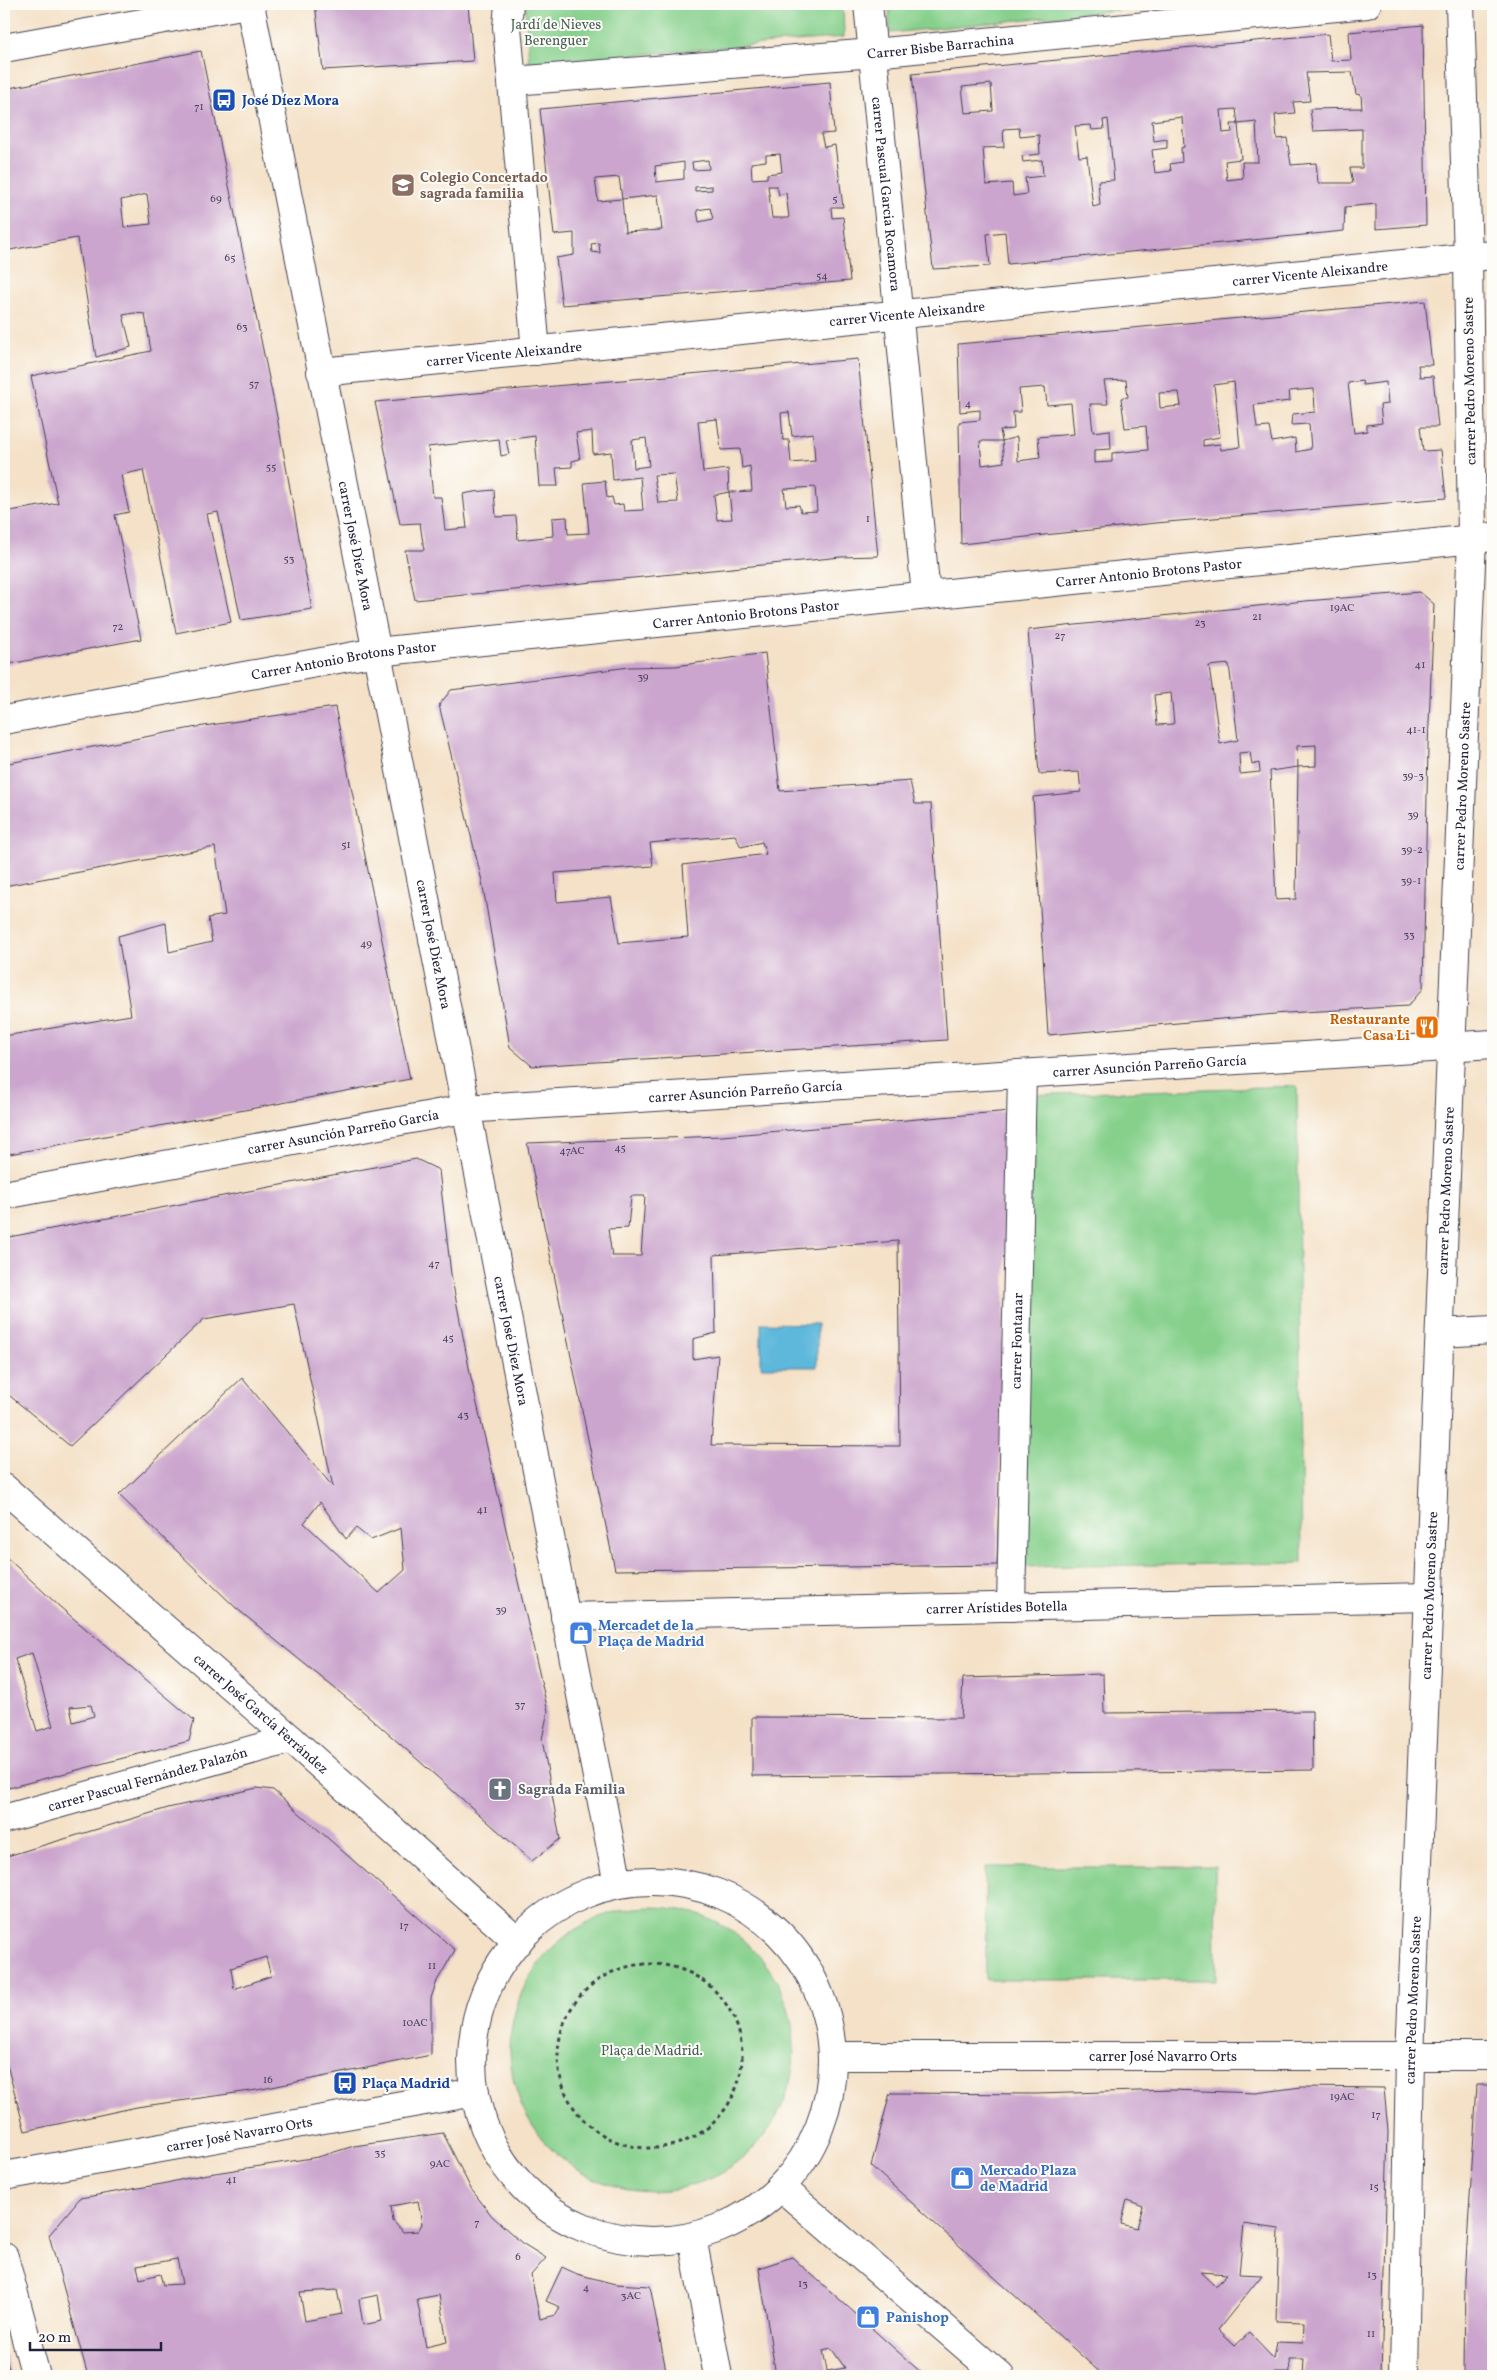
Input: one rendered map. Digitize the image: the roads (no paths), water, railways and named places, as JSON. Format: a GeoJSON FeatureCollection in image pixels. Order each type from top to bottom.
{"type":"FeatureCollection","features":[{"type":"Feature","properties":{"kind":"street"},"geometry":{"type":"LineString","coordinates":[[4,48],[248,4]]}},
{"type":"Feature","properties":{"kind":"street","name":"carrer José Díez Mora"},"geometry":{"type":"LineString","coordinates":[[248,4],[322,372],[464,1109],[618,1884]]}},
{"type":"Feature","properties":{"kind":"street"},"geometry":{"type":"LineString","coordinates":[[509,4],[507,27],[536,351]]}},
{"type":"Feature","properties":{"kind":"street","name":"carrer Pascual Garcia Rocamora"},"geometry":{"type":"LineString","coordinates":[[868,4],[926,595]]}},
{"type":"Feature","properties":{"kind":"street","name":"Carrer Bisbe Barrachina"},"geometry":{"type":"LineString","coordinates":[[513,81],[874,54],[1367,4]]}},
{"type":"Feature","properties":{"kind":"street","name":"carrer Pedro Moreno Sastre"},"geometry":{"type":"LineString","coordinates":[[1404,2376],[1410,2057],[1452,1046],[1482,537],[1480,256],[1460,4]]}},
{"type":"Feature","properties":{"kind":"street","name":"carrer Vicente Aleixandre"},"geometry":{"type":"LineString","coordinates":[[322,372],[1480,256]]}},
{"type":"Feature","properties":{"kind":"street","name":"Carrer Antonio Brotons Pastor"},"geometry":{"type":"LineString","coordinates":[[4,720],[376,652],[1482,537]]}},
{"type":"Feature","properties":{"kind":"street","name":"carrer Asunción Parreño García"},"geometry":{"type":"LineString","coordinates":[[4,1195],[464,1109],[1493,1044]]}},
{"type":"Feature","properties":{"kind":"street","name":"carrer Fontanar"},"geometry":{"type":"LineString","coordinates":[[1011,1607],[1022,1074]]}},
{"type":"Feature","properties":{"kind":"street"},"geometry":{"type":"LineString","coordinates":[[1440,1333],[1493,1330]]}},
{"type":"Feature","properties":{"kind":"street","name":"carrer José García Ferrández"},"geometry":{"type":"LineString","coordinates":[[4,1488],[291,1739],[518,1942]]}},
{"type":"Feature","properties":{"kind":"street","name":"carrer Arístides Botella"},"geometry":{"type":"LineString","coordinates":[[565,1617],[1429,1597]]}},
{"type":"Feature","properties":{"kind":"street","name":"carrer Pascual Fernández Palazón"},"geometry":{"type":"LineString","coordinates":[[4,1819],[291,1739]]}},
{"type":"Feature","properties":{"kind":"street"},"geometry":{"type":"LineString","coordinates":[[657,1881],[688,1884],[718,1894],[746,1908],[772,1926],[793,1949],[811,1975],[823,2004],[832,2056],[829,2097],[820,2127],[806,2155],[781,2187],[765,2202],[738,2219],[692,2237],[648,2241],[617,2238],[587,2229],[559,2215],[533,2196],[507,2167],[494,2148],[482,2118],[475,2092],[472,2057],[476,2026],[485,1995],[499,1968],[518,1942],[540,1920],[566,1903],[618,1884],[657,1881]]}},
{"type":"Feature","properties":{"kind":"street","name":"carrer José Navarro Orts"},"geometry":{"type":"LineString","coordinates":[[832,2056],[1493,2056]]}},
{"type":"Feature","properties":{"kind":"street","name":"carrer José Navarro Orts"},"geometry":{"type":"LineString","coordinates":[[4,2176],[475,2092]]}},
{"type":"Feature","properties":{"kind":"street"},"geometry":{"type":"LineString","coordinates":[[781,2187],[1000,2376]]}},
{"type":"Feature","properties":{"kind":"street"},"geometry":{"type":"LineString","coordinates":[[692,2237],[718,2376]]}},
{"type":"Feature","properties":{"kind":"street"},"geometry":{"type":"LineString","coordinates":[[4,2257],[36,2376]]}},
{"type":"Feature","properties":{"kind":"water"},"geometry":{"type":"Polygon","coordinates":[[[761,1323],[817,1324],[817,1367],[761,1367],[761,1323]]]}},
{"type":"Feature","properties":{"kind":"place","name":"José Díez Mora"},"geometry":{"type":"Point","coordinates":[224,100]}},
{"type":"Feature","properties":{"kind":"place","name":"Colegio Concertado sagrada familia"},"geometry":{"type":"Point","coordinates":[403,185]}},
{"type":"Feature","properties":{"kind":"place","name":"Restaurante Casa Li"},"geometry":{"type":"Point","coordinates":[1427,1027]}},
{"type":"Feature","properties":{"kind":"place","name":"Mercadet de la Plaça de Madrid"},"geometry":{"type":"Point","coordinates":[581,1633]}},
{"type":"Feature","properties":{"kind":"place","name":"Sagrada Familia"},"geometry":{"type":"Point","coordinates":[500,1789]}},
{"type":"Feature","properties":{"kind":"place","name":"Plaça Madrid"},"geometry":{"type":"Point","coordinates":[345,2083]}},
{"type":"Feature","properties":{"kind":"place","name":"Mercado Plaza de Madrid"},"geometry":{"type":"Point","coordinates":[962,2178]}},
{"type":"Feature","properties":{"kind":"place","name":"Panishop"},"geometry":{"type":"Point","coordinates":[868,2317]}},
{"type":"Feature","properties":{"kind":"park label","name":"Jardí de Nieves Berenguer"},"geometry":{"type":"Point","coordinates":[556,32]}},
{"type":"Feature","properties":{"kind":"park label","name":"Plaça de Madrid."},"geometry":{"type":"Point","coordinates":[652,2050]}}]}
